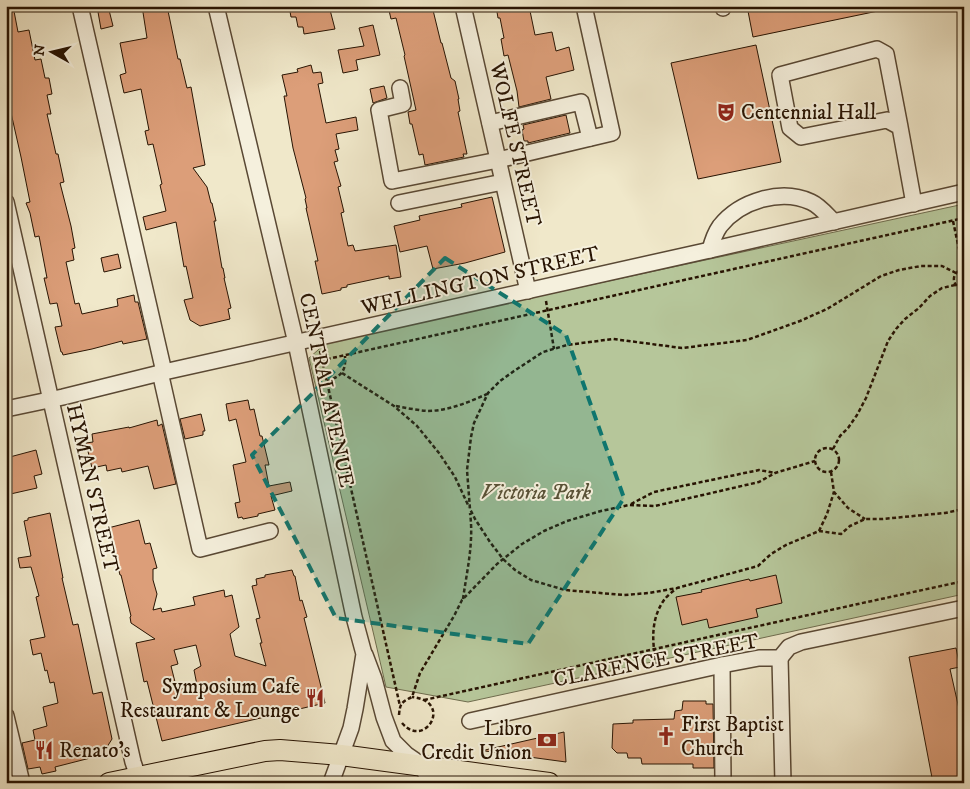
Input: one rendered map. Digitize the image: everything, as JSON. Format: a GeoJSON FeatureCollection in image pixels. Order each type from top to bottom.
{"type":"FeatureCollection","features":[{"type":"Feature","properties":{"kind":"main road"},"geometry":{"type":"LineString","coordinates":[[109,783],[139,780],[265,751],[280,750],[341,755],[426,774],[549,783]]}},
{"type":"Feature","properties":{"kind":"street"},"geometry":{"type":"LineString","coordinates":[[80,6],[200,549],[270,531]]}},
{"type":"Feature","properties":{"kind":"street","name":"CENTRAL AVENUE"},"geometry":{"type":"LineString","coordinates":[[216,6],[296,342],[354,617],[364,654],[351,728],[331,783]]}},
{"type":"Feature","properties":{"kind":"street","name":"WOLFE STREET"},"geometry":{"type":"LineString","coordinates":[[463,6],[528,291]]}},
{"type":"Feature","properties":{"kind":"street"},"geometry":{"type":"LineString","coordinates":[[400,88],[403,104],[378,110],[392,181],[498,160],[612,133],[584,6]]}},
{"type":"Feature","properties":{"kind":"street"},"geometry":{"type":"LineString","coordinates":[[900,127],[887,120],[801,137],[790,128],[780,75],[877,49],[886,54],[900,127],[914,204]]}},
{"type":"Feature","properties":{"kind":"street"},"geometry":{"type":"LineString","coordinates":[[490,123],[581,102],[590,138]]}},
{"type":"Feature","properties":{"kind":"street"},"geometry":{"type":"LineString","coordinates":[[399,203],[503,182]]}},
{"type":"Feature","properties":{"kind":"street","name":"WELLINGTON STREET"},"geometry":{"type":"LineString","coordinates":[[6,409],[51,400],[162,372],[964,192]]}},
{"type":"Feature","properties":{"kind":"street"},"geometry":{"type":"LineString","coordinates":[[710,250],[720,227],[731,215],[759,200],[786,196],[811,202],[834,222]]}},
{"type":"Feature","properties":{"kind":"street","name":"HYMAN STREET"},"geometry":{"type":"LineString","coordinates":[[6,202],[131,753],[139,780]]}},
{"type":"Feature","properties":{"kind":"street","name":"CLARENCE STREET"},"geometry":{"type":"LineString","coordinates":[[470,721],[722,665],[759,658],[780,658],[789,647],[801,642],[964,608]]}},
{"type":"Feature","properties":{"kind":"street"},"geometry":{"type":"LineString","coordinates":[[364,654],[374,679],[384,717],[393,741],[426,774]]}},
{"type":"Feature","properties":{"kind":"street"},"geometry":{"type":"LineString","coordinates":[[780,658],[783,783]]}},
{"type":"Feature","properties":{"kind":"street"},"geometry":{"type":"LineString","coordinates":[[722,665],[723,783]]}},
{"type":"Feature","properties":{"kind":"street"},"geometry":{"type":"LineString","coordinates":[[6,716],[22,783]]}},
{"type":"Feature","properties":{"kind":"path"},"geometry":{"type":"LineString","coordinates":[[301,365],[964,218]]}},
{"type":"Feature","properties":{"kind":"path"},"geometry":{"type":"LineString","coordinates":[[953,221],[963,268],[956,273],[954,280],[955,285],[964,290]]}},
{"type":"Feature","properties":{"kind":"path"},"geometry":{"type":"LineString","coordinates":[[394,406],[428,411],[465,404],[488,393],[500,381],[543,352],[567,345],[613,339],[682,348],[747,340],[827,310],[881,276],[899,270],[921,266],[942,266],[956,273]]}},
{"type":"Feature","properties":{"kind":"path"},"geometry":{"type":"LineString","coordinates":[[833,449],[840,436],[857,415],[866,398],[888,341],[896,329],[905,318],[919,308],[930,296],[942,288],[955,285]]}},
{"type":"Feature","properties":{"kind":"path"},"geometry":{"type":"LineString","coordinates":[[544,287],[554,349]]}},
{"type":"Feature","properties":{"kind":"path"},"geometry":{"type":"LineString","coordinates":[[317,338],[400,706],[399,715],[407,728],[416,731],[426,729],[433,720],[430,705],[424,700],[412,697],[404,700],[400,706]]}},
{"type":"Feature","properties":{"kind":"path"},"geometry":{"type":"LineString","coordinates":[[327,381],[336,378],[342,373],[345,356]]}},
{"type":"Feature","properties":{"kind":"path"},"geometry":{"type":"LineString","coordinates":[[342,373],[394,406],[417,426],[440,453],[455,477],[470,510],[503,559],[515,570],[531,580],[566,590],[624,595],[677,588],[758,566],[771,554],[786,545],[819,531],[841,534],[850,526],[865,518]]}},
{"type":"Feature","properties":{"kind":"path"},"geometry":{"type":"LineString","coordinates":[[412,697],[420,673],[462,600],[472,529],[467,470],[470,437],[474,423],[488,393]]}},
{"type":"Feature","properties":{"kind":"path"},"geometry":{"type":"LineString","coordinates":[[825,447],[833,449],[838,454],[840,460],[837,468],[831,472],[824,472],[818,468],[815,462],[817,453],[825,447]]}},
{"type":"Feature","properties":{"kind":"path"},"geometry":{"type":"LineString","coordinates":[[629,505],[654,506],[674,502],[759,482],[775,473],[815,462]]}},
{"type":"Feature","properties":{"kind":"path"},"geometry":{"type":"LineString","coordinates":[[462,600],[503,559],[522,544],[567,520],[629,505],[654,492],[759,470],[775,473]]}},
{"type":"Feature","properties":{"kind":"path"},"geometry":{"type":"LineString","coordinates":[[819,531],[834,492],[831,472]]}},
{"type":"Feature","properties":{"kind":"path"},"geometry":{"type":"LineString","coordinates":[[834,492],[848,508],[865,518],[883,519],[945,514],[964,509]]}},
{"type":"Feature","properties":{"kind":"path"},"geometry":{"type":"LineString","coordinates":[[424,700],[964,581]]}},
{"type":"Feature","properties":{"kind":"path"},"geometry":{"type":"LineString","coordinates":[[659,679],[653,649],[653,630],[656,615],[664,600],[677,588]]}},
{"type":"Feature","properties":{"kind":"highlighted area"},"geometry":{"type":"Polygon","coordinates":[[[445,258],[566,335],[624,498],[528,644],[336,618],[252,455],[445,258]]]}},
{"type":"Feature","properties":{"kind":"green space","name":"Victoria Park"},"geometry":{"type":"Polygon","coordinates":[[[964,204],[964,594],[468,702],[386,687],[309,358],[327,342],[964,204]]]}},
{"type":"Feature","properties":{"kind":"building"},"geometry":{"type":"Polygon","coordinates":[[[6,6],[13,6],[18,32],[29,30],[35,60],[41,59],[45,78],[49,78],[52,94],[47,95],[51,114],[47,114],[64,182],[60,183],[75,248],[72,249],[74,260],[66,262],[75,304],[79,303],[82,314],[118,306],[117,299],[134,295],[135,302],[138,302],[147,339],[123,344],[122,341],[63,355],[61,352],[55,327],[62,326],[57,303],[50,304],[44,278],[47,278],[39,236],[35,237],[26,203],[30,202],[21,157],[9,104],[6,105],[6,6]]]}},
{"type":"Feature","properties":{"kind":"building"},"geometry":{"type":"Polygon","coordinates":[[[142,6],[167,6],[178,59],[180,59],[187,88],[191,87],[205,165],[193,168],[207,187],[216,221],[214,221],[222,268],[231,308],[228,309],[230,319],[200,326],[190,320],[184,300],[193,298],[186,266],[184,267],[176,222],[146,230],[143,217],[166,211],[153,144],[148,145],[145,131],[149,130],[141,89],[124,93],[120,75],[126,73],[120,43],[147,38],[142,6]]]}},
{"type":"Feature","properties":{"kind":"building"},"geometry":{"type":"Polygon","coordinates":[[[289,6],[329,6],[335,29],[304,34],[303,27],[298,27],[296,17],[291,17],[289,6]]]}},
{"type":"Feature","properties":{"kind":"building"},"geometry":{"type":"Polygon","coordinates":[[[388,6],[432,6],[451,78],[455,81],[459,99],[460,111],[458,112],[467,154],[463,154],[464,157],[425,165],[423,154],[419,155],[408,112],[416,110],[405,55],[396,18],[391,19],[388,6]]]}},
{"type":"Feature","properties":{"kind":"building"},"geometry":{"type":"Polygon","coordinates":[[[496,6],[529,6],[535,35],[552,32],[556,51],[569,47],[574,70],[546,77],[551,99],[519,107],[508,55],[504,56],[501,39],[504,38],[496,6]]]}},
{"type":"Feature","properties":{"kind":"building"},"geometry":{"type":"Polygon","coordinates":[[[747,6],[877,6],[878,11],[753,37],[747,6]]]}},
{"type":"Feature","properties":{"kind":"building"},"geometry":{"type":"Polygon","coordinates":[[[109,10],[113,26],[101,29],[98,12],[109,10]]]}},
{"type":"Feature","properties":{"kind":"building"},"geometry":{"type":"Polygon","coordinates":[[[373,25],[380,55],[356,60],[358,70],[343,73],[338,50],[364,46],[359,28],[373,25]]]}},
{"type":"Feature","properties":{"kind":"building","name":"Centennial Hall"},"geometry":{"type":"Polygon","coordinates":[[[756,45],[781,162],[698,179],[671,63],[756,45]]]}},
{"type":"Feature","properties":{"kind":"building"},"geometry":{"type":"Polygon","coordinates":[[[311,65],[313,73],[321,72],[323,83],[318,84],[326,123],[356,117],[358,130],[336,134],[339,149],[335,150],[338,161],[334,162],[341,186],[338,187],[344,212],[341,213],[348,246],[353,245],[355,251],[396,245],[401,277],[389,279],[389,276],[347,285],[347,287],[341,288],[341,290],[322,294],[315,261],[318,261],[306,208],[306,198],[293,148],[284,96],[287,96],[282,75],[298,72],[297,69],[311,65]]]}},
{"type":"Feature","properties":{"kind":"building"},"geometry":{"type":"Polygon","coordinates":[[[384,86],[387,98],[373,103],[370,89],[384,86]]]}},
{"type":"Feature","properties":{"kind":"building"},"geometry":{"type":"Polygon","coordinates":[[[566,115],[570,133],[528,143],[528,141],[524,141],[523,125],[566,115]]]}},
{"type":"Feature","properties":{"kind":"building"},"geometry":{"type":"Polygon","coordinates":[[[492,197],[505,252],[465,263],[433,269],[427,246],[400,252],[394,226],[420,220],[419,216],[462,207],[461,204],[492,197]]]}},
{"type":"Feature","properties":{"kind":"building"},"geometry":{"type":"Polygon","coordinates":[[[118,254],[121,268],[104,272],[101,258],[118,254]]]}},
{"type":"Feature","properties":{"kind":"building"},"geometry":{"type":"Polygon","coordinates":[[[248,400],[250,410],[254,409],[260,436],[262,436],[269,465],[265,465],[269,486],[290,482],[292,491],[271,496],[275,510],[243,519],[242,517],[238,518],[235,503],[240,502],[233,465],[246,462],[236,419],[229,421],[226,404],[248,400]]]}},
{"type":"Feature","properties":{"kind":"building"},"geometry":{"type":"Polygon","coordinates":[[[201,414],[205,431],[203,431],[203,435],[185,439],[180,419],[201,414]]]}},
{"type":"Feature","properties":{"kind":"building"},"geometry":{"type":"Polygon","coordinates":[[[157,420],[158,426],[162,424],[176,484],[154,489],[148,466],[122,472],[121,468],[107,471],[106,465],[92,468],[86,443],[93,442],[92,434],[129,428],[157,420]]]}},
{"type":"Feature","properties":{"kind":"building"},"geometry":{"type":"Polygon","coordinates":[[[36,450],[42,474],[34,476],[37,488],[6,495],[6,458],[36,450]]]}},
{"type":"Feature","properties":{"kind":"building"},"geometry":{"type":"Polygon","coordinates":[[[50,513],[73,625],[78,624],[93,694],[102,692],[112,739],[102,755],[55,767],[56,771],[42,774],[40,767],[28,769],[22,743],[35,740],[33,730],[47,726],[43,707],[58,703],[54,682],[50,683],[41,653],[33,655],[30,640],[45,637],[36,597],[39,596],[31,567],[20,568],[18,558],[31,556],[24,521],[28,520],[28,518],[50,513]]]}},
{"type":"Feature","properties":{"kind":"building"},"geometry":{"type":"Polygon","coordinates":[[[139,520],[145,544],[150,543],[157,568],[153,569],[153,580],[157,594],[153,610],[161,608],[162,612],[195,605],[193,597],[224,590],[225,597],[232,595],[239,627],[230,634],[235,656],[266,666],[256,619],[260,618],[252,586],[257,585],[256,579],[265,577],[265,575],[292,570],[300,601],[302,600],[307,617],[304,618],[325,703],[162,741],[147,681],[144,682],[136,643],[155,639],[131,623],[131,616],[108,528],[139,520]],[[196,645],[174,650],[178,664],[171,666],[177,690],[197,685],[194,670],[201,666],[196,645]]]}},
{"type":"Feature","properties":{"kind":"building"},"geometry":{"type":"Polygon","coordinates":[[[776,575],[782,603],[756,609],[758,617],[709,628],[707,619],[682,625],[676,597],[749,579],[750,581],[776,575]]]}},
{"type":"Feature","properties":{"kind":"building"},"geometry":{"type":"Polygon","coordinates":[[[956,648],[960,667],[950,669],[959,709],[964,707],[964,783],[933,783],[909,657],[956,648]]]}},
{"type":"Feature","properties":{"kind":"building","name":"First Baptist Church"},"geometry":{"type":"Polygon","coordinates":[[[683,701],[706,701],[706,704],[713,704],[714,768],[693,768],[693,764],[642,764],[641,758],[628,758],[627,753],[617,753],[612,748],[613,724],[633,723],[633,720],[674,719],[675,711],[682,710],[683,701]]]}},
{"type":"Feature","properties":{"kind":"building","name":"Libro Credit Union"},"geometry":{"type":"Polygon","coordinates":[[[564,732],[566,762],[485,751],[485,750],[564,732]]]}},
{"type":"Feature","properties":{"kind":"place","name":"Centennial Hall"},"geometry":{"type":"Point","coordinates":[726,112]}},
{"type":"Feature","properties":{"kind":"place","name":"Symposium Cafe Restaurant & Lounge"},"geometry":{"type":"Point","coordinates":[315,698]}},
{"type":"Feature","properties":{"kind":"place","name":"First Baptist Church"},"geometry":{"type":"Point","coordinates":[666,736]}},
{"type":"Feature","properties":{"kind":"place","name":"Libro Credit Union"},"geometry":{"type":"Point","coordinates":[547,740]}},
{"type":"Feature","properties":{"kind":"place","name":"Renato's"},"geometry":{"type":"Point","coordinates":[44,750]}}]}
